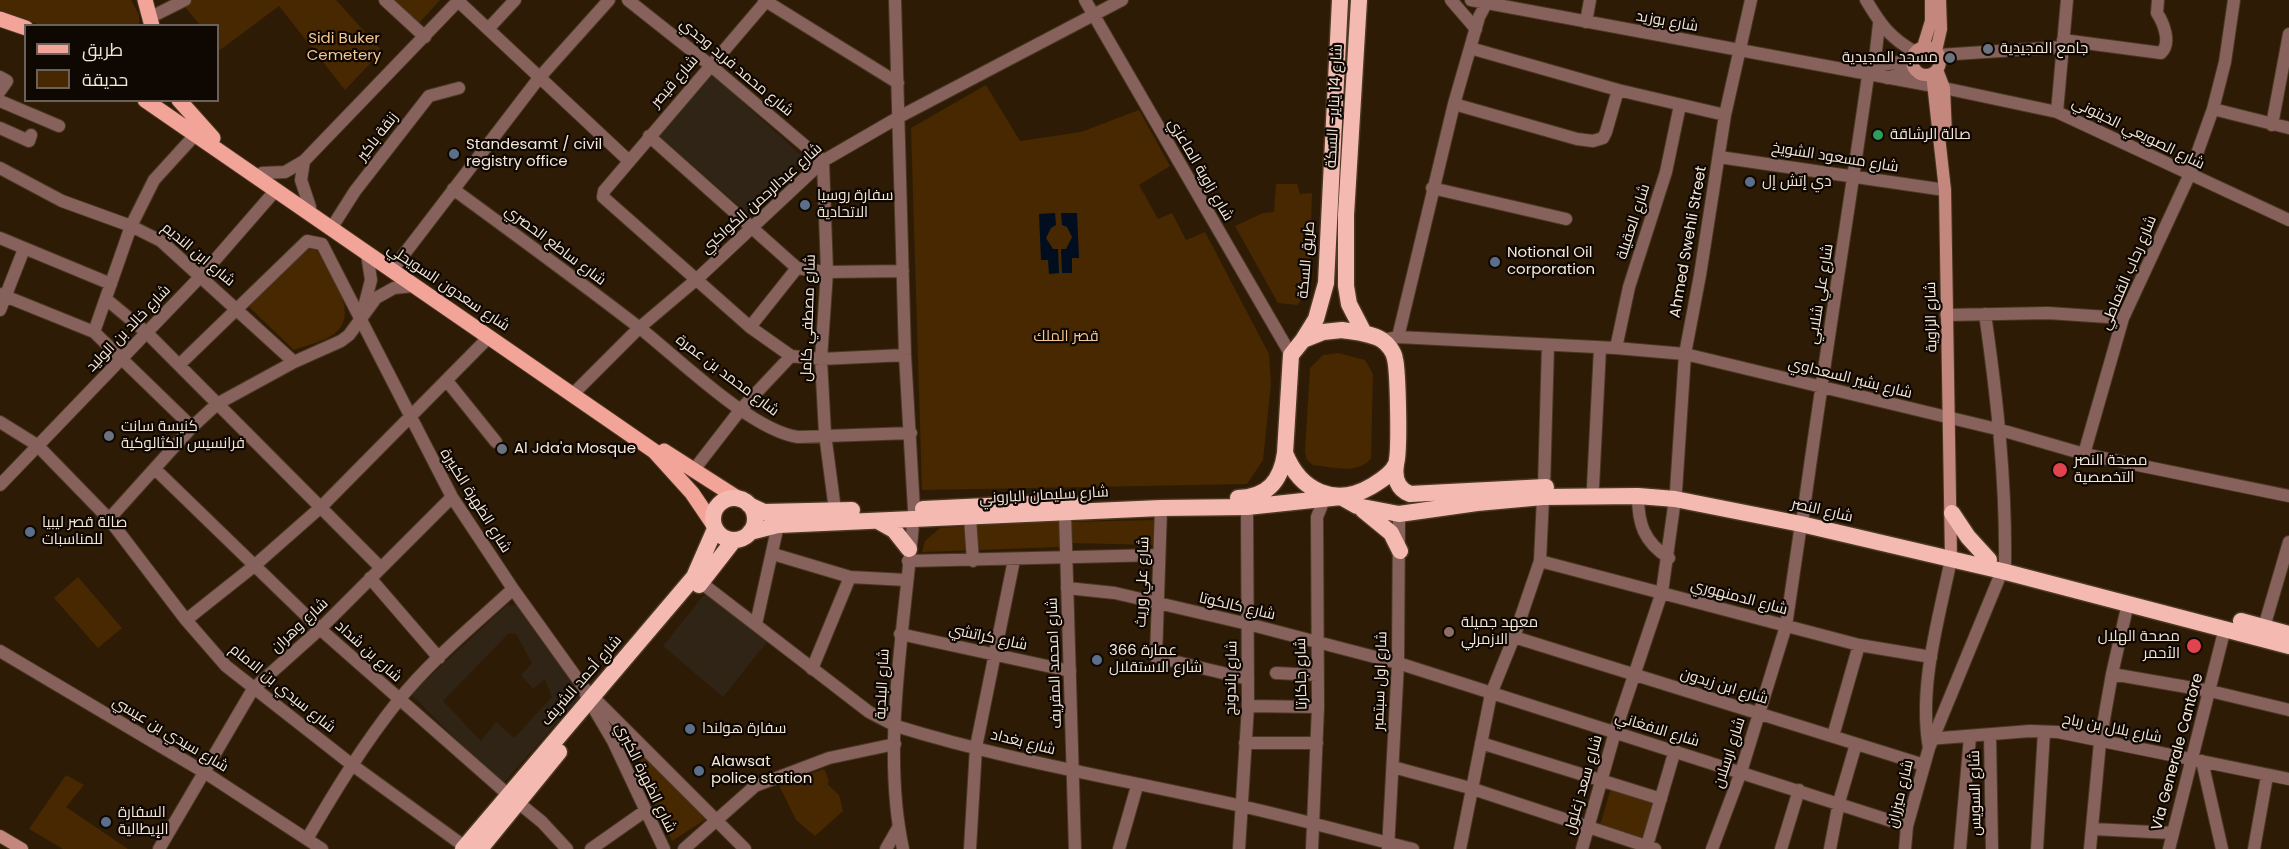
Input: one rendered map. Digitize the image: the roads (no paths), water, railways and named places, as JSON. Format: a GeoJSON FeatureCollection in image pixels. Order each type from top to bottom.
{"type":"FeatureCollection","features":[{"type":"Feature","properties":{"kind":"highway","name":"شارع 14 يناير- السكة"},"geometry":{"type":"LineString","coordinates":[[1329,214],[1340,0]]}},
{"type":"Feature","properties":{"kind":"highway","name":"شارع 14 يناير- السكة"},"geometry":{"type":"LineString","coordinates":[[1359,0],[1346,215],[1349,304],[1364,333]]}},
{"type":"Feature","properties":{"kind":"highway","name":"طريق السكة"},"geometry":{"type":"LineString","coordinates":[[1303,340],[1323,301],[1329,214]]}},
{"type":"Feature","properties":{"kind":"highway"},"geometry":{"type":"LineString","coordinates":[[1396,465],[1380,482],[1364,491],[1332,498],[1317,492],[1302,481],[1289,464],[1284,453],[1291,355],[1303,340],[1323,332],[1342,330],[1390,339],[1395,356],[1397,482],[1395,495],[1398,513]]}},
{"type":"Feature","properties":{"kind":"highway","name":"شارع سليمان الباروني"},"geometry":{"type":"LineString","coordinates":[[750,532],[778,525],[874,520],[1007,503],[1246,497],[1259,495],[1275,484],[1283,466],[1284,453]]}},
{"type":"Feature","properties":{"kind":"highway"},"geometry":{"type":"LineString","coordinates":[[1397,482],[1410,494],[1398,513]]}},
{"type":"Feature","properties":{"kind":"highway","name":"شارع النصر"},"geometry":{"type":"LineString","coordinates":[[1332,498],[1358,506],[1398,513],[1593,487],[1675,495],[1802,520],[2289,634]]}},
{"type":"Feature","properties":{"kind":"highway","name":"شارع النصر"},"geometry":{"type":"LineString","coordinates":[[1410,494],[1544,492],[1638,496],[1675,495]]}},
{"type":"Feature","properties":{"kind":"highway"},"geometry":{"type":"LineString","coordinates":[[732,498],[744,502],[755,521],[750,532],[734,540],[723,537],[714,527],[713,517],[719,504],[732,498]]}},
{"type":"Feature","properties":{"kind":"highway","name":"شارع سليمان الباروني"},"geometry":{"type":"LineString","coordinates":[[744,502],[764,512],[835,510],[970,518],[1161,508],[1247,507],[1332,498]]}},
{"type":"Feature","properties":{"kind":"highway"},"geometry":{"type":"LineString","coordinates":[[1358,506],[1377,519],[1391,533],[1400,551]]}},
{"type":"Feature","properties":{"kind":"highway"},"geometry":{"type":"LineString","coordinates":[[1953,513],[1968,537],[1999,565]]}},
{"type":"Feature","properties":{"kind":"highway"},"geometry":{"type":"LineString","coordinates":[[874,520],[894,530],[908,555]]}},
{"type":"Feature","properties":{"kind":"highway","name":"شارع أحمد الشريف"},"geometry":{"type":"LineString","coordinates":[[698,579],[714,527]]}},
{"type":"Feature","properties":{"kind":"highway","name":"شارع أحمد الشريف"},"geometry":{"type":"LineString","coordinates":[[469,848],[514,798],[591,700],[734,540]]}},
{"type":"Feature","properties":{"kind":"highway","name":"شارع النصر"},"geometry":{"type":"LineString","coordinates":[[1999,565],[2128,603],[2289,646]]}},
{"type":"Feature","properties":{"kind":"main road"},"geometry":{"type":"LineString","coordinates":[[145,0],[152,23]]}},
{"type":"Feature","properties":{"kind":"main road"},"geometry":{"type":"LineString","coordinates":[[1931,0],[1931,21],[1916,57],[1922,75],[1936,80]]}},
{"type":"Feature","properties":{"kind":"main road"},"geometry":{"type":"LineString","coordinates":[[1916,57],[1938,53],[1941,29],[1940,0]]}},
{"type":"Feature","properties":{"kind":"main road"},"geometry":{"type":"LineString","coordinates":[[0,19],[24,27]]}},
{"type":"Feature","properties":{"kind":"main road","name":"شارع الزاوية"},"geometry":{"type":"LineString","coordinates":[[1938,53],[1940,63],[1936,80],[1947,154],[1944,177],[1953,513],[1951,555]]}},
{"type":"Feature","properties":{"kind":"main road","name":"شارع سعدون السويحلي"},"geometry":{"type":"LineString","coordinates":[[148,102],[654,451],[692,493],[714,527]]}},
{"type":"Feature","properties":{"kind":"main road"},"geometry":{"type":"LineString","coordinates":[[159,102],[195,135]]}},
{"type":"Feature","properties":{"kind":"main road","name":"شارع سعدون السويحلي"},"geometry":{"type":"LineString","coordinates":[[181,102],[204,132],[576,391],[696,473],[744,502]]}},
{"type":"Feature","properties":{"kind":"main road"},"geometry":{"type":"LineString","coordinates":[[692,493],[702,500],[710,495],[710,486],[696,473]]}},
{"type":"Feature","properties":{"kind":"main road"},"geometry":{"type":"LineString","coordinates":[[0,836],[22,849]]}},
{"type":"Feature","properties":{"kind":"street"},"geometry":{"type":"LineString","coordinates":[[152,23],[185,0]]}},
{"type":"Feature","properties":{"kind":"street"},"geometry":{"type":"LineString","coordinates":[[385,0],[424,37]]}},
{"type":"Feature","properties":{"kind":"street"},"geometry":{"type":"LineString","coordinates":[[262,173],[285,172],[304,161],[458,0],[629,160]]}},
{"type":"Feature","properties":{"kind":"street"},"geometry":{"type":"LineString","coordinates":[[488,29],[515,0]]}},
{"type":"Feature","properties":{"kind":"street"},"geometry":{"type":"LineString","coordinates":[[395,266],[539,78],[609,0]]}},
{"type":"Feature","properties":{"kind":"street","name":"شارع محمد فريد وجدي"},"geometry":{"type":"LineString","coordinates":[[628,0],[710,65],[823,161]]}},
{"type":"Feature","properties":{"kind":"street"},"geometry":{"type":"LineString","coordinates":[[766,0],[898,83]]}},
{"type":"Feature","properties":{"kind":"street","name":"شارع قيصر"},"geometry":{"type":"LineString","coordinates":[[697,279],[609,204],[602,194],[766,0]]}},
{"type":"Feature","properties":{"kind":"street","name":"شارع البلدية"},"geometry":{"type":"LineString","coordinates":[[895,0],[913,515],[900,634],[895,744],[898,828],[903,849]]}},
{"type":"Feature","properties":{"kind":"street","name":"شارع زاوية الماعزي"},"geometry":{"type":"LineString","coordinates":[[1085,0],[1291,355]]}},
{"type":"Feature","properties":{"kind":"street","name":"شارع عبدالرحمن الكواكبي"},"geometry":{"type":"LineString","coordinates":[[576,391],[639,328],[697,279],[823,161],[899,117],[1122,0]]}},
{"type":"Feature","properties":{"kind":"street"},"geometry":{"type":"LineString","coordinates":[[1451,0],[1477,23]]}},
{"type":"Feature","properties":{"kind":"street"},"geometry":{"type":"LineString","coordinates":[[1586,22],[1590,0]]}},
{"type":"Feature","properties":{"kind":"street","name":"Ahmed Swehli Street"},"geometry":{"type":"LineString","coordinates":[[1669,558],[1684,354],[1725,115],[1751,0]]}},
{"type":"Feature","properties":{"kind":"street"},"geometry":{"type":"LineString","coordinates":[[1866,0],[1879,24],[1916,57]]}},
{"type":"Feature","properties":{"kind":"street"},"geometry":{"type":"LineString","coordinates":[[2057,112],[2067,0]]}},
{"type":"Feature","properties":{"kind":"street"},"geometry":{"type":"LineString","coordinates":[[1938,53],[2062,43],[2161,53],[2165,47],[2165,24],[2157,13],[2158,0]]}},
{"type":"Feature","properties":{"kind":"street","name":"شارع رحاب القماطي"},"geometry":{"type":"LineString","coordinates":[[2084,453],[2123,318],[2189,176],[2213,109],[2235,0]]}},
{"type":"Feature","properties":{"kind":"street"},"geometry":{"type":"LineString","coordinates":[[1390,339],[1477,23],[1481,1]]}},
{"type":"Feature","properties":{"kind":"street","name":"شارع بوزيد"},"geometry":{"type":"LineString","coordinates":[[1481,1],[1842,70],[1871,72],[1885,79]]}},
{"type":"Feature","properties":{"kind":"street","name":"شارع علي شلابي"},"geometry":{"type":"LineString","coordinates":[[1802,520],[1819,387],[1828,349],[1879,24]]}},
{"type":"Feature","properties":{"kind":"street"},"geometry":{"type":"LineString","coordinates":[[2272,125],[2286,66],[2289,34]]}},
{"type":"Feature","properties":{"kind":"street"},"geometry":{"type":"LineString","coordinates":[[1470,48],[1618,90],[1725,115]]}},
{"type":"Feature","properties":{"kind":"street"},"geometry":{"type":"LineString","coordinates":[[1871,72],[1916,57]]}},
{"type":"Feature","properties":{"kind":"street"},"geometry":{"type":"LineString","coordinates":[[1885,79],[1916,57]]}},
{"type":"Feature","properties":{"kind":"street","name":"شارع الصويعي الخيتوني"},"geometry":{"type":"LineString","coordinates":[[1885,79],[1936,80],[2057,112],[2143,151],[2189,176],[2289,220]]}},
{"type":"Feature","properties":{"kind":"street","name":"زنقة باكير"},"geometry":{"type":"LineString","coordinates":[[334,224],[355,191],[429,96],[459,88]]}},
{"type":"Feature","properties":{"kind":"street"},"geometry":{"type":"LineString","coordinates":[[1454,104],[1577,139],[1593,141],[1603,138],[1606,132],[1618,90]]}},
{"type":"Feature","properties":{"kind":"street"},"geometry":{"type":"LineString","coordinates":[[0,101],[59,126]]}},
{"type":"Feature","properties":{"kind":"street","name":"شارع العقيلة"},"geometry":{"type":"LineString","coordinates":[[1616,348],[1629,287],[1666,172],[1680,105]]}},
{"type":"Feature","properties":{"kind":"street"},"geometry":{"type":"LineString","coordinates":[[2213,109],[2289,128]]}},
{"type":"Feature","properties":{"kind":"street"},"geometry":{"type":"LineString","coordinates":[[0,128],[29,141],[31,135]]}},
{"type":"Feature","properties":{"kind":"street"},"geometry":{"type":"LineString","coordinates":[[94,332],[131,226],[154,180],[195,135]]}},
{"type":"Feature","properties":{"kind":"street"},"geometry":{"type":"LineString","coordinates":[[649,136],[797,268],[827,272],[903,271]]}},
{"type":"Feature","properties":{"kind":"street","name":"شارع مسعود الشويخ"},"geometry":{"type":"LineString","coordinates":[[1719,157],[1945,190]]}},
{"type":"Feature","properties":{"kind":"street"},"geometry":{"type":"LineString","coordinates":[[304,161],[301,180],[310,207]]}},
{"type":"Feature","properties":{"kind":"street","name":"شارع مصطفي كامل"},"geometry":{"type":"LineString","coordinates":[[823,161],[827,272],[821,359],[825,434],[835,510]]}},
{"type":"Feature","properties":{"kind":"street","name":"شارع ابن النديم"},"geometry":{"type":"LineString","coordinates":[[0,168],[62,201],[131,226],[161,241],[294,362]]}},
{"type":"Feature","properties":{"kind":"street"},"geometry":{"type":"LineString","coordinates":[[1432,188],[1566,219]]}},
{"type":"Feature","properties":{"kind":"street","name":"شارع ساطع الحصري"},"geometry":{"type":"LineString","coordinates":[[453,189],[639,328]]}},
{"type":"Feature","properties":{"kind":"street","name":"شارع خالد بن الوليد"},"geometry":{"type":"LineString","coordinates":[[0,485],[201,276],[275,191]]}},
{"type":"Feature","properties":{"kind":"street"},"geometry":{"type":"LineString","coordinates":[[0,238],[111,284]]}},
{"type":"Feature","properties":{"kind":"street","name":"شارع الظهرة الكبيرة"},"geometry":{"type":"LineString","coordinates":[[237,308],[307,241],[314,240],[325,248],[359,319],[452,497],[591,700]]}},
{"type":"Feature","properties":{"kind":"street"},"geometry":{"type":"LineString","coordinates":[[0,310],[3,295],[24,249]]}},
{"type":"Feature","properties":{"kind":"street"},"geometry":{"type":"LineString","coordinates":[[359,319],[371,280],[367,254]]}},
{"type":"Feature","properties":{"kind":"street"},"geometry":{"type":"LineString","coordinates":[[750,327],[797,268]]}},
{"type":"Feature","properties":{"kind":"street"},"geometry":{"type":"LineString","coordinates":[[697,279],[750,327],[791,356],[821,359],[906,355]]}},
{"type":"Feature","properties":{"kind":"street"},"geometry":{"type":"LineString","coordinates":[[110,519],[192,427],[217,405],[294,362],[341,341],[349,335],[376,298],[385,292],[413,286]]}},
{"type":"Feature","properties":{"kind":"street"},"geometry":{"type":"LineString","coordinates":[[3,295],[94,332],[123,357],[192,427]]}},
{"type":"Feature","properties":{"kind":"street"},"geometry":{"type":"LineString","coordinates":[[106,299],[147,333],[381,568]]}},
{"type":"Feature","properties":{"kind":"street"},"geometry":{"type":"LineString","coordinates":[[179,365],[237,308]]}},
{"type":"Feature","properties":{"kind":"street"},"geometry":{"type":"LineString","coordinates":[[1946,315],[2048,313],[2123,318]]}},
{"type":"Feature","properties":{"kind":"street"},"geometry":{"type":"LineString","coordinates":[[1930,742],[1999,565],[2006,511],[2001,430],[1985,314]]}},
{"type":"Feature","properties":{"kind":"street","name":"شارع محمد بن عمرة"},"geometry":{"type":"LineString","coordinates":[[639,328],[741,409],[780,434],[798,437],[825,434],[910,433]]}},
{"type":"Feature","properties":{"kind":"street"},"geometry":{"type":"LineString","coordinates":[[186,620],[254,566],[321,507],[489,337]]}},
{"type":"Feature","properties":{"kind":"street","name":"شارع بشير السعداوي"},"geometry":{"type":"LineString","coordinates":[[1390,339],[1616,348],[1684,354],[2001,430],[2084,453],[2289,495]]}},
{"type":"Feature","properties":{"kind":"street"},"geometry":{"type":"LineString","coordinates":[[1460,849],[1470,788],[1491,694],[1514,637],[1540,561],[1548,345]]}},
{"type":"Feature","properties":{"kind":"street"},"geometry":{"type":"LineString","coordinates":[[1593,487],[1600,348]]}},
{"type":"Feature","properties":{"kind":"street"},"geometry":{"type":"LineString","coordinates":[[696,473],[741,409],[791,356]]}},
{"type":"Feature","properties":{"kind":"street"},"geometry":{"type":"LineString","coordinates":[[447,381],[496,442]]}},
{"type":"Feature","properties":{"kind":"street","name":"شارع سيدي بن الامام"},"geometry":{"type":"LineString","coordinates":[[0,422],[36,445],[110,519],[186,620],[226,666],[351,764],[469,848]]}},
{"type":"Feature","properties":{"kind":"street","name":"شارع بن شداد"},"geometry":{"type":"LineString","coordinates":[[155,469],[320,629],[514,798],[567,849]]}},
{"type":"Feature","properties":{"kind":"street"},"geometry":{"type":"LineString","coordinates":[[1638,496],[1638,517],[1645,536],[1657,550],[1669,558]]}},
{"type":"Feature","properties":{"kind":"street","name":"شارع وهران"},"geometry":{"type":"LineString","coordinates":[[159,849],[254,689],[320,629],[452,497]]}},
{"type":"Feature","properties":{"kind":"street","name":"شارع جاكارتا"},"geometry":{"type":"LineString","coordinates":[[1312,849],[1318,707],[1317,517],[1332,498]]}},
{"type":"Feature","properties":{"kind":"street","name":"شارع باندونج"},"geometry":{"type":"LineString","coordinates":[[1239,849],[1248,706],[1247,507]]}},
{"type":"Feature","properties":{"kind":"street","name":"شارع علي وريث"},"geometry":{"type":"LineString","coordinates":[[1161,508],[1156,657],[1248,679]]}},
{"type":"Feature","properties":{"kind":"street","name":"شارع امحمد المقريف"},"geometry":{"type":"LineString","coordinates":[[1065,513],[1075,849]]}},
{"type":"Feature","properties":{"kind":"street","name":"شارع اول سبتمبر"},"geometry":{"type":"LineString","coordinates":[[1388,846],[1398,663],[1400,551],[1398,513]]}},
{"type":"Feature","properties":{"kind":"street"},"geometry":{"type":"LineString","coordinates":[[970,518],[972,561]]}},
{"type":"Feature","properties":{"kind":"street","name":"شارع ارسلان"},"geometry":{"type":"LineString","coordinates":[[1712,849],[1741,772],[1786,627],[1802,520]]}},
{"type":"Feature","properties":{"kind":"street"},"geometry":{"type":"LineString","coordinates":[[756,624],[778,525]]}},
{"type":"Feature","properties":{"kind":"street"},"geometry":{"type":"LineString","coordinates":[[2264,627],[2289,542]]}},
{"type":"Feature","properties":{"kind":"street"},"geometry":{"type":"LineString","coordinates":[[773,554],[850,577],[906,580]]}},
{"type":"Feature","properties":{"kind":"street"},"geometry":{"type":"LineString","coordinates":[[908,555],[972,561],[1158,555]]}},
{"type":"Feature","properties":{"kind":"street"},"geometry":{"type":"LineString","coordinates":[[1930,742],[1931,657],[1951,555]]}},
{"type":"Feature","properties":{"kind":"street","name":"شارع سعد زغلول"},"geometry":{"type":"LineString","coordinates":[[1582,849],[1615,732],[1662,592],[1669,558]]}},
{"type":"Feature","properties":{"kind":"street"},"geometry":{"type":"LineString","coordinates":[[970,849],[976,747],[997,656],[1014,560]]}},
{"type":"Feature","properties":{"kind":"street","name":"شارع الدمنهوري"},"geometry":{"type":"LineString","coordinates":[[1540,561],[1859,645],[1931,657]]}},
{"type":"Feature","properties":{"kind":"street"},"geometry":{"type":"LineString","coordinates":[[812,669],[850,577]]}},
{"type":"Feature","properties":{"kind":"street"},"geometry":{"type":"LineString","coordinates":[[370,578],[440,658]]}},
{"type":"Feature","properties":{"kind":"street","name":"شارع بغداد"},"geometry":{"type":"LineString","coordinates":[[698,579],[869,712],[896,726],[1137,786],[1242,806],[1388,846],[1413,849]]}},
{"type":"Feature","properties":{"kind":"street","name":"شارع كالكوتا"},"geometry":{"type":"LineString","coordinates":[[1067,588],[1095,589],[1248,624],[1398,663]]}},
{"type":"Feature","properties":{"kind":"street"},"geometry":{"type":"LineString","coordinates":[[307,839],[351,764],[399,700],[513,589]]}},
{"type":"Feature","properties":{"kind":"street"},"geometry":{"type":"LineString","coordinates":[[2090,849],[2100,742],[2128,603]]}},
{"type":"Feature","properties":{"kind":"street","name":"Via Generale Cantore"},"geometry":{"type":"LineString","coordinates":[[2169,849],[2172,832],[2197,760],[2225,628]]}},
{"type":"Feature","properties":{"kind":"street","name":"شارع كراتشي"},"geometry":{"type":"LineString","coordinates":[[900,634],[1070,670]]}},
{"type":"Feature","properties":{"kind":"street","name":"شارع ابن زيدون"},"geometry":{"type":"LineString","coordinates":[[1514,637],[1924,765]]}},
{"type":"Feature","properties":{"kind":"street"},"geometry":{"type":"LineString","coordinates":[[1833,736],[1859,645]]}},
{"type":"Feature","properties":{"kind":"street","name":"شارع سيدي بن عيسي"},"geometry":{"type":"LineString","coordinates":[[0,651],[204,772],[322,849]]}},
{"type":"Feature","properties":{"kind":"street","name":"شارع الافغاني"},"geometry":{"type":"LineString","coordinates":[[1398,663],[1839,802],[1907,826]]}},
{"type":"Feature","properties":{"kind":"street"},"geometry":{"type":"LineString","coordinates":[[1275,673],[1317,675]]}},
{"type":"Feature","properties":{"kind":"street"},"geometry":{"type":"LineString","coordinates":[[2112,674],[2210,691],[2289,710]]}},
{"type":"Feature","properties":{"kind":"street"},"geometry":{"type":"LineString","coordinates":[[591,700],[745,849]]}},
{"type":"Feature","properties":{"kind":"street","name":"شارع الظهرة الكبري"},"geometry":{"type":"LineString","coordinates":[[591,700],[664,849]]}},
{"type":"Feature","properties":{"kind":"street"},"geometry":{"type":"LineString","coordinates":[[1248,706],[1318,707]]}},
{"type":"Feature","properties":{"kind":"street"},"geometry":{"type":"LineString","coordinates":[[613,741],[624,730]]}},
{"type":"Feature","properties":{"kind":"street"},"geometry":{"type":"LineString","coordinates":[[2037,849],[2044,732]]}},
{"type":"Feature","properties":{"kind":"street","name":"شارع بلال بن رباح"},"geometry":{"type":"LineString","coordinates":[[1930,742],[1970,736],[2044,732],[2067,734],[2289,779]]}},
{"type":"Feature","properties":{"kind":"street"},"geometry":{"type":"LineString","coordinates":[[1960,849],[1970,736]]}},
{"type":"Feature","properties":{"kind":"street","name":"شارع السويس"},"geometry":{"type":"LineString","coordinates":[[1990,736],[1992,849]]}},
{"type":"Feature","properties":{"kind":"street"},"geometry":{"type":"LineString","coordinates":[[1245,742],[1317,744]]}},
{"type":"Feature","properties":{"kind":"street","name":"شارع ميزران"},"geometry":{"type":"LineString","coordinates":[[1905,849],[1907,826],[1930,742]]}},
{"type":"Feature","properties":{"kind":"street"},"geometry":{"type":"LineString","coordinates":[[1481,743],[1661,799]]}},
{"type":"Feature","properties":{"kind":"street"},"geometry":{"type":"LineString","coordinates":[[684,849],[755,786],[829,758],[895,744]]}},
{"type":"Feature","properties":{"kind":"street"},"geometry":{"type":"LineString","coordinates":[[1830,849],[1839,802],[1856,744]]}},
{"type":"Feature","properties":{"kind":"street"},"geometry":{"type":"LineString","coordinates":[[1392,767],[1470,788],[1649,848],[1675,750]]}},
{"type":"Feature","properties":{"kind":"street"},"geometry":{"type":"LineString","coordinates":[[2197,760],[2222,849]]}},
{"type":"Feature","properties":{"kind":"street"},"geometry":{"type":"LineString","coordinates":[[2254,849],[2267,776]]}},
{"type":"Feature","properties":{"kind":"street"},"geometry":{"type":"LineString","coordinates":[[1119,849],[1137,786]]}},
{"type":"Feature","properties":{"kind":"street"},"geometry":{"type":"LineString","coordinates":[[1781,849],[1799,790]]}},
{"type":"Feature","properties":{"kind":"street"},"geometry":{"type":"LineString","coordinates":[[591,849],[645,811]]}},
{"type":"Feature","properties":{"kind":"street"},"geometry":{"type":"LineString","coordinates":[[886,849],[898,828]]}},
{"type":"Feature","properties":{"kind":"street"},"geometry":{"type":"LineString","coordinates":[[2093,829],[2172,832]]}},
{"type":"Feature","properties":{"kind":"water"},"geometry":{"type":"Polygon","coordinates":[[[1055,213],[1056,225],[1051,228],[1046,238],[1053,249],[1058,249],[1059,273],[1049,274],[1048,260],[1041,260],[1039,214],[1055,213]]]}},
{"type":"Feature","properties":{"kind":"water"},"geometry":{"type":"Polygon","coordinates":[[[1061,213],[1077,213],[1079,258],[1072,258],[1072,273],[1062,273],[1061,249],[1066,249],[1072,237],[1067,227],[1062,225],[1061,213]]]}},
{"type":"Feature","properties":{"kind":"place","name":"جامع المجيدية"},"geometry":{"type":"Point","coordinates":[1988,49]}},
{"type":"Feature","properties":{"kind":"place","name":"مسجد المجيدية"},"geometry":{"type":"Point","coordinates":[1950,58]}},
{"type":"Feature","properties":{"kind":"place","name":"صالة الرشاقة"},"geometry":{"type":"Point","coordinates":[1878,135]}},
{"type":"Feature","properties":{"kind":"place","name":"Standesamt / civil registry office"},"geometry":{"type":"Point","coordinates":[454,154]}},
{"type":"Feature","properties":{"kind":"place","name":"دي إتش إل"},"geometry":{"type":"Point","coordinates":[1750,182]}},
{"type":"Feature","properties":{"kind":"place","name":"سفارة روسيا الاتحادية"},"geometry":{"type":"Point","coordinates":[805,205]}},
{"type":"Feature","properties":{"kind":"place","name":"Notional Oil corporation"},"geometry":{"type":"Point","coordinates":[1495,262]}},
{"type":"Feature","properties":{"kind":"place","name":"كنيسة سانت فرانسيس الكثالوكية"},"geometry":{"type":"Point","coordinates":[109,436]}},
{"type":"Feature","properties":{"kind":"place","name":"Al Jda'a Mosque"},"geometry":{"type":"Point","coordinates":[502,449]}},
{"type":"Feature","properties":{"kind":"place","name":"مصحة النصر التخصصية"},"geometry":{"type":"Point","coordinates":[2060,470]}},
{"type":"Feature","properties":{"kind":"place","name":"صالة قصر ليبيا للمناسبات"},"geometry":{"type":"Point","coordinates":[30,532]}},
{"type":"Feature","properties":{"kind":"place","name":"معهد جميلة الازمرلي"},"geometry":{"type":"Point","coordinates":[1449,632]}},
{"type":"Feature","properties":{"kind":"place","name":"مصحة الهلال الأحمر"},"geometry":{"type":"Point","coordinates":[2194,646]}},
{"type":"Feature","properties":{"kind":"place","name":"عمارة 366 شارع الاستقلال"},"geometry":{"type":"Point","coordinates":[1097,660]}},
{"type":"Feature","properties":{"kind":"place","name":"سفارة هولندا"},"geometry":{"type":"Point","coordinates":[690,729]}},
{"type":"Feature","properties":{"kind":"place","name":"Alawsat police station"},"geometry":{"type":"Point","coordinates":[699,771]}},
{"type":"Feature","properties":{"kind":"place","name":"السفارة الإيطالية"},"geometry":{"type":"Point","coordinates":[106,822]}},
{"type":"Feature","properties":{"kind":"park label","name":"Sidi Buker Cemetery"},"geometry":{"type":"Point","coordinates":[344,48]}},
{"type":"Feature","properties":{"kind":"park label","name":"قصر الملك"},"geometry":{"type":"Point","coordinates":[1066,337]}}]}
